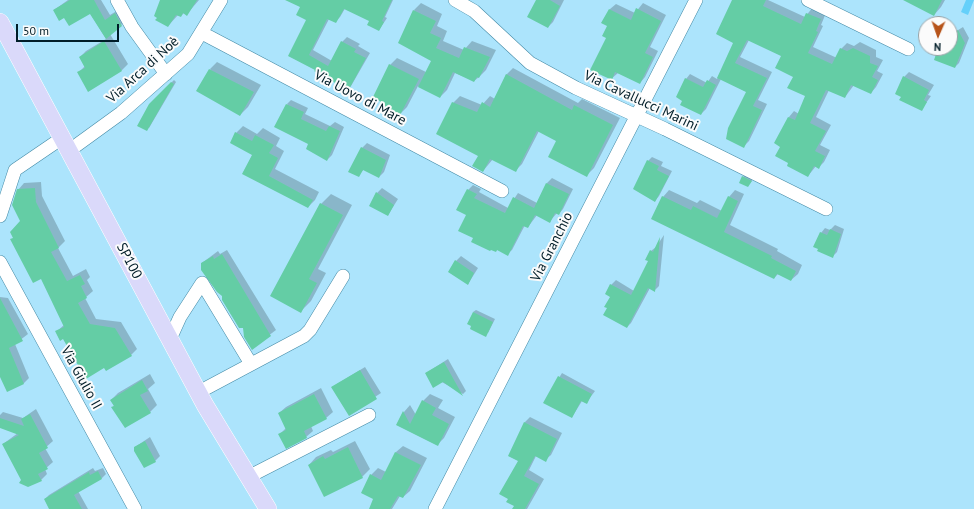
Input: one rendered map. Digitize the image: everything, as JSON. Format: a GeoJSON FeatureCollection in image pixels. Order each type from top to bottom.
{"type":"FeatureCollection","features":[{"type":"Feature","properties":{"kind":"main road","name":"SP100"},"geometry":{"type":"LineString","coordinates":[[0,22],[199,392],[250,476],[265,505]]}},
{"type":"Feature","properties":{"kind":"street"},"geometry":{"type":"LineString","coordinates":[[117,0],[132,27],[166,74]]}},
{"type":"Feature","properties":{"kind":"street","name":"Via Arca di Noè"},"geometry":{"type":"LineString","coordinates":[[66,144],[121,113],[188,54],[221,0]]}},
{"type":"Feature","properties":{"kind":"street","name":"Via Cavallucci Marini"},"geometry":{"type":"LineString","coordinates":[[455,0],[474,11],[530,62],[576,88],[637,116],[826,210]]}},
{"type":"Feature","properties":{"kind":"street","name":"Via Granchio"},"geometry":{"type":"LineString","coordinates":[[435,509],[696,0]]}},
{"type":"Feature","properties":{"kind":"street"},"geometry":{"type":"LineString","coordinates":[[808,0],[908,48]]}},
{"type":"Feature","properties":{"kind":"street","name":"Via Uovo di Mare"},"geometry":{"type":"LineString","coordinates":[[202,33],[502,191]]}},
{"type":"Feature","properties":{"kind":"street"},"geometry":{"type":"LineString","coordinates":[[0,216],[15,170],[66,144]]}},
{"type":"Feature","properties":{"kind":"street","name":"Via Giulio II"},"geometry":{"type":"LineString","coordinates":[[0,262],[135,509]]}},
{"type":"Feature","properties":{"kind":"street"},"geometry":{"type":"LineString","coordinates":[[199,392],[307,333],[343,276]]}},
{"type":"Feature","properties":{"kind":"street"},"geometry":{"type":"LineString","coordinates":[[170,339],[180,317],[202,283],[251,364]]}},
{"type":"Feature","properties":{"kind":"street"},"geometry":{"type":"LineString","coordinates":[[250,476],[369,415]]}},
{"type":"Feature","properties":{"kind":"water"},"geometry":{"type":"Polygon","coordinates":[[[966,0],[974,0],[968,15],[961,12],[966,0]]]}},
{"type":"Feature","properties":{"kind":"building"},"geometry":{"type":"Polygon","coordinates":[[[70,0],[94,0],[105,20],[115,13],[122,26],[106,39],[90,14],[69,26],[64,18],[59,21],[53,10],[70,0]]]}},
{"type":"Feature","properties":{"kind":"building"},"geometry":{"type":"Polygon","coordinates":[[[160,0],[197,0],[187,16],[183,13],[181,17],[176,15],[168,27],[155,20],[157,18],[154,16],[160,0]]]}},
{"type":"Feature","properties":{"kind":"building"},"geometry":{"type":"Polygon","coordinates":[[[285,0],[392,0],[379,31],[367,25],[369,21],[344,9],[336,23],[327,19],[309,55],[328,66],[341,41],[356,49],[354,52],[366,58],[347,93],[336,87],[337,84],[314,71],[315,70],[288,56],[306,20],[296,15],[300,7],[285,0]]]}},
{"type":"Feature","properties":{"kind":"building"},"geometry":{"type":"Polygon","coordinates":[[[536,0],[550,0],[560,6],[548,28],[527,17],[536,0]]]}},
{"type":"Feature","properties":{"kind":"building"},"geometry":{"type":"Polygon","coordinates":[[[732,0],[766,0],[763,6],[801,24],[806,13],[821,19],[816,31],[818,32],[808,53],[832,64],[840,48],[847,51],[853,48],[870,56],[870,63],[878,66],[872,77],[878,80],[871,94],[851,85],[845,98],[826,90],[810,123],[826,131],[815,151],[825,156],[819,169],[814,166],[808,177],[787,166],[788,163],[775,156],[780,147],[774,143],[788,117],[795,120],[805,96],[787,88],[793,77],[775,68],[781,56],[747,40],[735,63],[767,78],[753,106],[762,110],[744,148],[726,139],[728,128],[746,92],[717,78],[733,43],[716,34],[732,0]]]}},
{"type":"Feature","properties":{"kind":"building"},"geometry":{"type":"Polygon","coordinates":[[[903,0],[942,0],[934,16],[903,0]]]}},
{"type":"Feature","properties":{"kind":"building"},"geometry":{"type":"Polygon","coordinates":[[[636,8],[661,21],[645,53],[653,57],[640,84],[615,72],[612,80],[590,70],[606,38],[602,36],[607,26],[601,23],[609,9],[631,20],[636,8]]]}},
{"type":"Feature","properties":{"kind":"building"},"geometry":{"type":"Polygon","coordinates":[[[413,10],[436,21],[430,33],[441,38],[436,48],[459,58],[464,47],[490,57],[479,78],[477,77],[474,82],[453,72],[440,98],[418,87],[431,61],[398,43],[413,10]]]}},
{"type":"Feature","properties":{"kind":"building"},"geometry":{"type":"Polygon","coordinates":[[[958,30],[965,43],[955,68],[934,60],[935,56],[958,56],[958,30]]]}},
{"type":"Feature","properties":{"kind":"building"},"geometry":{"type":"Polygon","coordinates":[[[104,41],[122,71],[88,92],[77,72],[85,68],[79,57],[104,41]]]}},
{"type":"Feature","properties":{"kind":"building"},"geometry":{"type":"Polygon","coordinates":[[[389,64],[419,79],[400,115],[379,105],[381,102],[373,97],[389,64]]]}},
{"type":"Feature","properties":{"kind":"building"},"geometry":{"type":"Polygon","coordinates":[[[209,69],[254,92],[240,116],[196,91],[209,69]]]}},
{"type":"Feature","properties":{"kind":"building"},"geometry":{"type":"Polygon","coordinates":[[[506,74],[572,110],[574,105],[613,125],[587,177],[548,157],[556,141],[537,131],[516,172],[490,159],[483,172],[472,166],[478,156],[436,134],[452,102],[477,112],[482,102],[490,107],[506,74]]]}},
{"type":"Feature","properties":{"kind":"building"},"geometry":{"type":"Polygon","coordinates":[[[903,76],[929,90],[924,100],[927,102],[922,111],[899,100],[901,97],[895,94],[903,76]]]}},
{"type":"Feature","properties":{"kind":"building"},"geometry":{"type":"Polygon","coordinates":[[[685,78],[703,87],[707,80],[716,85],[701,115],[680,105],[682,101],[676,97],[685,78]]]}},
{"type":"Feature","properties":{"kind":"building"},"geometry":{"type":"Polygon","coordinates":[[[171,82],[174,84],[147,131],[137,126],[149,104],[171,82]]]}},
{"type":"Feature","properties":{"kind":"building"},"geometry":{"type":"Polygon","coordinates":[[[286,104],[304,112],[301,119],[326,131],[329,126],[340,131],[327,161],[306,149],[308,144],[274,127],[286,104]]]}},
{"type":"Feature","properties":{"kind":"building"},"geometry":{"type":"Polygon","coordinates":[[[235,132],[252,141],[255,135],[274,145],[269,153],[278,158],[269,176],[313,200],[308,208],[242,174],[252,155],[230,143],[235,132]]]}},
{"type":"Feature","properties":{"kind":"building"},"geometry":{"type":"Polygon","coordinates":[[[361,147],[386,160],[379,178],[363,170],[359,177],[348,172],[361,147]]]}},
{"type":"Feature","properties":{"kind":"building"},"geometry":{"type":"Polygon","coordinates":[[[647,160],[659,166],[657,170],[669,176],[655,202],[633,189],[647,160]]]}},
{"type":"Feature","properties":{"kind":"building"},"geometry":{"type":"Polygon","coordinates":[[[742,176],[752,181],[748,187],[739,183],[742,176]]]}},
{"type":"Feature","properties":{"kind":"building"},"geometry":{"type":"Polygon","coordinates":[[[546,183],[569,194],[559,215],[555,213],[550,223],[535,215],[528,228],[523,226],[508,256],[497,250],[496,252],[490,251],[471,242],[473,238],[458,231],[466,215],[456,210],[467,189],[477,194],[474,198],[505,213],[513,197],[534,208],[546,183]]]}},
{"type":"Feature","properties":{"kind":"building"},"geometry":{"type":"Polygon","coordinates":[[[35,188],[36,202],[59,248],[51,252],[67,281],[80,275],[85,284],[81,286],[87,298],[78,303],[90,324],[115,328],[132,356],[106,371],[104,368],[86,379],[63,339],[60,341],[55,331],[64,327],[41,279],[33,283],[10,239],[13,238],[10,232],[20,221],[12,205],[17,189],[35,188]]]}},
{"type":"Feature","properties":{"kind":"building"},"geometry":{"type":"Polygon","coordinates":[[[376,192],[394,205],[388,216],[369,206],[376,192]]]}},
{"type":"Feature","properties":{"kind":"building"},"geometry":{"type":"Polygon","coordinates":[[[662,196],[691,210],[693,206],[717,218],[728,196],[738,201],[724,232],[772,256],[771,258],[796,271],[791,281],[777,274],[774,279],[651,219],[662,196]]]}},
{"type":"Feature","properties":{"kind":"building"},"geometry":{"type":"Polygon","coordinates":[[[320,203],[343,215],[309,279],[317,283],[301,313],[270,296],[320,203]]]}},
{"type":"Feature","properties":{"kind":"building"},"geometry":{"type":"Polygon","coordinates":[[[830,229],[841,234],[833,258],[817,251],[818,249],[813,247],[820,232],[827,235],[830,229]]]}},
{"type":"Feature","properties":{"kind":"building"},"geometry":{"type":"Polygon","coordinates":[[[660,237],[655,292],[648,288],[627,328],[603,315],[607,308],[604,307],[610,297],[605,294],[610,284],[631,295],[648,261],[645,260],[650,250],[653,252],[660,237]]]}},
{"type":"Feature","properties":{"kind":"building"},"geometry":{"type":"Polygon","coordinates":[[[222,254],[271,336],[252,350],[244,337],[243,328],[239,328],[222,300],[222,296],[217,292],[201,270],[201,263],[213,256],[214,259],[222,254]]]}},
{"type":"Feature","properties":{"kind":"building"},"geometry":{"type":"Polygon","coordinates":[[[455,260],[474,273],[468,285],[448,272],[455,260]]]}},
{"type":"Feature","properties":{"kind":"building"},"geometry":{"type":"Polygon","coordinates":[[[0,298],[23,341],[9,348],[24,384],[7,392],[0,377],[0,298]]]}},
{"type":"Feature","properties":{"kind":"building"},"geometry":{"type":"Polygon","coordinates":[[[473,312],[493,322],[486,337],[470,329],[471,326],[467,324],[473,312]]]}},
{"type":"Feature","properties":{"kind":"building"},"geometry":{"type":"Polygon","coordinates":[[[444,362],[463,396],[443,382],[433,388],[425,373],[444,362]]]}},
{"type":"Feature","properties":{"kind":"building"},"geometry":{"type":"Polygon","coordinates":[[[360,370],[377,399],[349,416],[331,387],[360,370]]]}},
{"type":"Feature","properties":{"kind":"building"},"geometry":{"type":"Polygon","coordinates":[[[558,376],[592,394],[587,404],[581,401],[572,418],[543,403],[558,376]]]}},
{"type":"Feature","properties":{"kind":"building"},"geometry":{"type":"Polygon","coordinates":[[[142,380],[148,391],[140,395],[151,413],[125,428],[111,407],[114,406],[110,400],[142,380]]]}},
{"type":"Feature","properties":{"kind":"building"},"geometry":{"type":"Polygon","coordinates":[[[314,394],[327,419],[304,431],[307,438],[286,449],[278,434],[286,430],[278,413],[314,394]]]}},
{"type":"Feature","properties":{"kind":"building"},"geometry":{"type":"Polygon","coordinates":[[[422,400],[436,408],[432,415],[449,424],[438,446],[396,425],[403,411],[410,424],[422,400]]]}},
{"type":"Feature","properties":{"kind":"building"},"geometry":{"type":"Polygon","coordinates":[[[30,414],[48,448],[39,453],[48,469],[38,474],[42,481],[28,487],[19,483],[21,480],[2,444],[19,435],[0,428],[0,418],[24,426],[21,419],[30,414]]]}},
{"type":"Feature","properties":{"kind":"building"},"geometry":{"type":"Polygon","coordinates":[[[524,422],[557,439],[546,462],[535,456],[524,476],[539,484],[525,509],[512,509],[514,506],[506,502],[508,499],[499,494],[518,461],[508,456],[524,422]]]}},
{"type":"Feature","properties":{"kind":"building"},"geometry":{"type":"Polygon","coordinates":[[[145,441],[156,462],[144,468],[134,451],[134,447],[145,441]]]}},
{"type":"Feature","properties":{"kind":"building"},"geometry":{"type":"Polygon","coordinates":[[[348,447],[363,478],[324,497],[308,465],[323,456],[325,459],[348,447]]]}},
{"type":"Feature","properties":{"kind":"building"},"geometry":{"type":"Polygon","coordinates":[[[395,452],[421,465],[403,498],[398,496],[390,509],[369,509],[373,499],[361,493],[370,474],[381,480],[395,452]]]}},
{"type":"Feature","properties":{"kind":"building"},"geometry":{"type":"Polygon","coordinates":[[[98,471],[102,479],[74,495],[82,509],[49,509],[44,499],[89,472],[90,475],[98,471]]]}}]}
